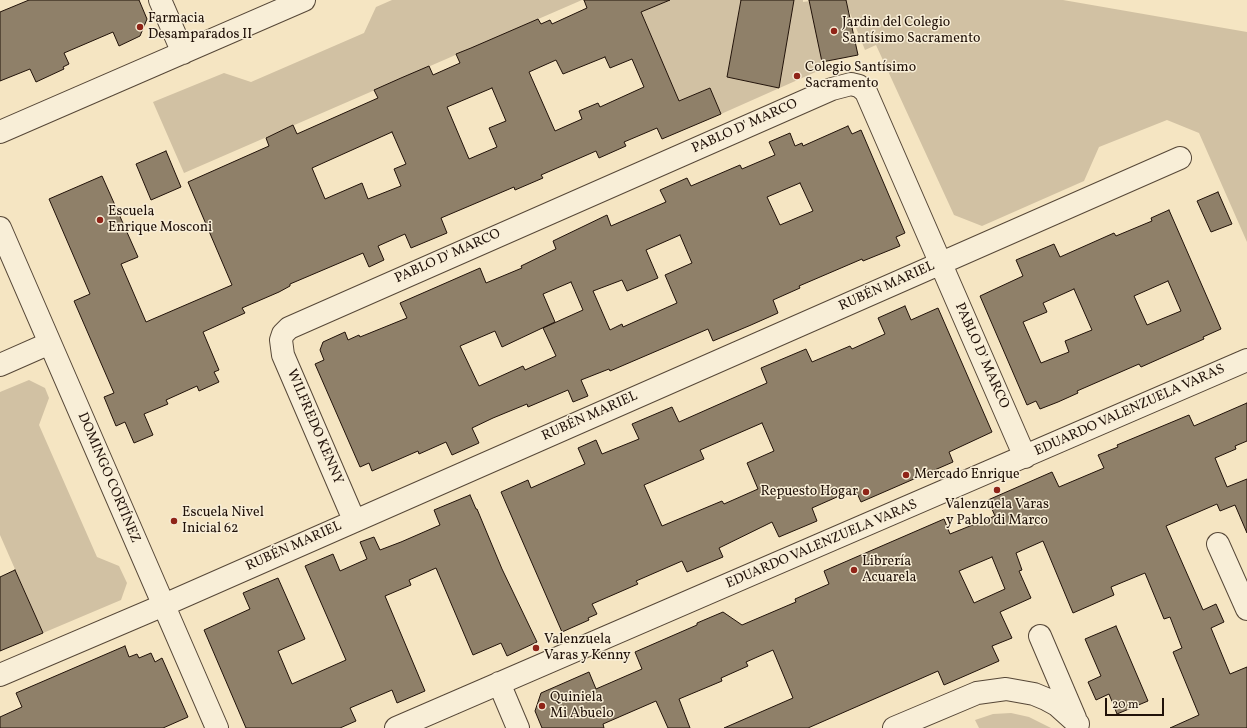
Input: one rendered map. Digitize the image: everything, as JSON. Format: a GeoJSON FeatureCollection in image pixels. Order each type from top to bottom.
{"type":"FeatureCollection","features":[{"type":"Feature","properties":{"kind":"street"},"geometry":{"type":"LineString","coordinates":[[160,0],[183,53]]}},
{"type":"Feature","properties":{"kind":"street"},"geometry":{"type":"LineString","coordinates":[[0,132],[304,0]]}},
{"type":"Feature","properties":{"kind":"street","name":"PABLO D' MARCO"},"geometry":{"type":"LineString","coordinates":[[283,334],[289,328],[320,313],[832,89],[851,84],[859,86],[866,92],[1025,457]]}},
{"type":"Feature","properties":{"kind":"street","name":"RUBÉN MARIEL"},"geometry":{"type":"LineString","coordinates":[[0,675],[164,605],[354,520],[1180,158]]}},
{"type":"Feature","properties":{"kind":"street","name":"DOMINGO CORTÍNEZ"},"geometry":{"type":"LineString","coordinates":[[0,228],[217,728]]}},
{"type":"Feature","properties":{"kind":"street","name":"WILFREDO KENNY"},"geometry":{"type":"LineString","coordinates":[[283,334],[280,347],[283,355],[354,520]]}},
{"type":"Feature","properties":{"kind":"street"},"geometry":{"type":"LineString","coordinates":[[0,365],[50,343]]}},
{"type":"Feature","properties":{"kind":"street","name":"EDUARDO VALENZUELA VARAS"},"geometry":{"type":"LineString","coordinates":[[396,728],[1247,360]]}},
{"type":"Feature","properties":{"kind":"street"},"geometry":{"type":"LineString","coordinates":[[1218,544],[1247,609]]}},
{"type":"Feature","properties":{"kind":"street"},"geometry":{"type":"LineString","coordinates":[[1040,636],[1079,726]]}},
{"type":"Feature","properties":{"kind":"street"},"geometry":{"type":"LineString","coordinates":[[499,683],[518,728]]}},
{"type":"Feature","properties":{"kind":"street"},"geometry":{"type":"LineString","coordinates":[[894,728],[977,693],[1006,690],[1027,692],[1046,699],[1058,705],[1079,726]]}},
{"type":"Feature","properties":{"kind":"shaded area"},"geometry":{"type":"Polygon","coordinates":[[[392,0],[582,0],[184,173],[153,102],[224,73],[251,82],[364,33],[376,7],[392,0]]]}},
{"type":"Feature","properties":{"kind":"shaded area"},"geometry":{"type":"Polygon","coordinates":[[[670,0],[741,0],[727,77],[779,88],[794,0],[803,0],[803,2],[810,1],[822,62],[820,70],[721,114],[710,88],[679,101],[641,12],[670,0]]]}},
{"type":"Feature","properties":{"kind":"shaded area"},"geometry":{"type":"Polygon","coordinates":[[[846,0],[1063,0],[1247,32],[1247,242],[1199,133],[1167,120],[1099,147],[1084,181],[982,226],[954,215],[876,45],[865,50],[846,0]]]}},
{"type":"Feature","properties":{"kind":"shaded area"},"geometry":{"type":"Polygon","coordinates":[[[29,380],[45,388],[49,398],[39,425],[97,557],[119,566],[127,583],[121,600],[43,633],[0,535],[0,392],[29,380]]]}},
{"type":"Feature","properties":{"kind":"shaded area"},"geometry":{"type":"Polygon","coordinates":[[[1011,713],[1029,717],[1051,728],[979,728],[975,720],[993,714],[1011,713]]]}},
{"type":"Feature","properties":{"kind":"building"},"geometry":{"type":"Polygon","coordinates":[[[29,0],[139,0],[147,19],[140,36],[119,46],[113,32],[64,53],[69,64],[63,67],[64,69],[36,82],[30,69],[0,81],[0,12],[29,0]]]}},
{"type":"Feature","properties":{"kind":"building"},"geometry":{"type":"Polygon","coordinates":[[[584,0],[670,0],[641,12],[679,101],[710,88],[721,114],[662,139],[657,128],[624,142],[626,146],[599,158],[596,151],[541,175],[543,178],[515,190],[514,187],[441,218],[447,233],[411,248],[405,234],[378,246],[384,260],[369,267],[363,253],[290,284],[290,286],[279,292],[242,308],[245,313],[203,332],[219,370],[214,372],[219,382],[199,391],[197,386],[166,400],[168,404],[144,414],[153,435],[134,443],[125,422],[116,426],[104,397],[114,393],[74,301],[90,294],[49,199],[102,176],[138,257],[121,264],[146,322],[232,285],[188,182],[269,146],[266,138],[293,125],[297,134],[378,98],[374,90],[401,78],[429,66],[433,75],[460,63],[456,54],[538,19],[541,24],[550,20],[552,24],[587,8],[584,0]],[[605,57],[563,74],[556,60],[529,72],[555,131],[582,119],[579,111],[598,103],[600,107],[644,87],[632,59],[610,68],[605,57]],[[492,88],[447,107],[469,159],[497,147],[489,128],[506,121],[492,88]],[[392,132],[312,168],[325,199],[362,183],[368,199],[401,186],[394,169],[406,164],[392,132]]]}},
{"type":"Feature","properties":{"kind":"building"},"geometry":{"type":"Polygon","coordinates":[[[741,0],[794,0],[779,88],[727,77],[741,0]]]}},
{"type":"Feature","properties":{"kind":"building","name":"Jardin del Colegio Santísimo Sacramento"},"geometry":{"type":"Polygon","coordinates":[[[809,0],[846,0],[858,55],[822,62],[809,0]]]}},
{"type":"Feature","properties":{"kind":"building"},"geometry":{"type":"Polygon","coordinates":[[[848,126],[852,134],[861,130],[905,233],[896,237],[900,246],[863,261],[862,259],[799,286],[800,288],[773,300],[778,313],[713,341],[708,329],[610,371],[609,369],[581,380],[588,396],[573,402],[568,390],[528,407],[527,404],[493,418],[472,428],[479,443],[452,455],[446,442],[419,454],[418,451],[372,471],[369,463],[360,467],[315,364],[324,360],[320,350],[323,342],[345,332],[348,340],[359,335],[360,337],[407,318],[400,303],[480,268],[486,283],[522,268],[521,266],[556,249],[553,241],[607,215],[611,226],[666,202],[660,190],[687,178],[691,186],[740,165],[742,169],[775,155],[769,142],[790,133],[795,146],[802,143],[803,146],[848,126]],[[800,183],[767,197],[780,225],[813,211],[800,183]],[[680,235],[646,250],[658,278],[627,291],[622,280],[593,291],[610,330],[622,324],[623,327],[677,303],[665,275],[692,263],[680,235]],[[571,282],[543,294],[555,322],[502,347],[495,331],[460,346],[479,386],[523,366],[525,370],[556,356],[543,328],[583,310],[571,282]]]}},
{"type":"Feature","properties":{"kind":"building"},"geometry":{"type":"Polygon","coordinates":[[[166,151],[181,187],[151,200],[136,164],[166,151]]]}},
{"type":"Feature","properties":{"kind":"building"},"geometry":{"type":"Polygon","coordinates":[[[1218,192],[1232,224],[1211,232],[1197,201],[1218,192]]]}},
{"type":"Feature","properties":{"kind":"building"},"geometry":{"type":"Polygon","coordinates":[[[1169,210],[1221,329],[1203,337],[1204,339],[1141,367],[1139,364],[1077,391],[1078,393],[1058,402],[1040,409],[1036,401],[1027,405],[980,296],[1023,276],[1016,260],[1054,244],[1060,257],[1114,233],[1116,236],[1152,221],[1151,218],[1169,210]],[[1168,281],[1134,296],[1147,325],[1181,311],[1168,281]],[[1074,289],[1043,303],[1047,312],[1023,322],[1041,363],[1069,352],[1065,341],[1092,330],[1074,289]]]}},
{"type":"Feature","properties":{"kind":"building"},"geometry":{"type":"Polygon","coordinates":[[[905,306],[911,320],[938,308],[992,432],[949,452],[953,462],[861,502],[855,489],[812,508],[817,521],[779,537],[772,522],[719,548],[723,557],[687,572],[682,561],[636,581],[638,584],[592,604],[597,614],[588,618],[589,620],[562,632],[501,492],[528,480],[531,488],[585,464],[578,448],[596,440],[602,454],[639,439],[632,424],[672,407],[679,422],[767,383],[761,368],[806,349],[812,362],[850,346],[852,349],[885,334],[878,318],[905,306]],[[762,423],[700,450],[704,459],[644,485],[662,526],[722,501],[724,504],[758,489],[747,463],[774,451],[762,423]]]}},
{"type":"Feature","properties":{"kind":"building"},"geometry":{"type":"Polygon","coordinates":[[[1247,403],[1247,441],[1235,446],[1236,449],[1215,458],[1227,487],[1247,479],[1247,533],[1235,505],[1220,511],[1217,504],[1166,526],[1203,610],[1216,604],[1224,622],[1211,628],[1230,674],[1247,667],[1247,728],[1170,728],[1199,715],[1173,652],[1182,648],[1170,617],[1164,619],[1145,573],[1111,587],[1114,595],[1073,613],[1043,541],[1016,553],[1022,570],[1019,571],[1031,598],[1000,612],[1012,638],[992,646],[999,661],[944,685],[938,671],[808,728],[724,728],[793,698],[773,650],[746,662],[748,666],[721,678],[722,681],[679,699],[690,728],[668,728],[656,701],[603,724],[604,728],[542,728],[535,711],[541,693],[589,672],[596,689],[642,669],[635,652],[697,625],[697,623],[723,612],[742,625],[796,602],[795,599],[829,584],[824,571],[944,519],[950,534],[995,516],[988,500],[1052,472],[1059,487],[1104,468],[1098,455],[1118,447],[1117,445],[1189,415],[1194,426],[1247,403]],[[992,557],[959,571],[974,603],[1005,589],[992,557]]]}},
{"type":"Feature","properties":{"kind":"building"},"geometry":{"type":"Polygon","coordinates":[[[470,495],[502,569],[537,642],[507,656],[501,643],[473,655],[436,568],[409,580],[411,585],[385,596],[425,691],[397,703],[392,690],[350,708],[356,721],[340,728],[246,728],[204,630],[250,609],[243,593],[278,578],[305,639],[278,651],[292,684],[346,660],[305,566],[333,554],[340,571],[367,559],[360,542],[374,537],[380,550],[401,542],[440,525],[434,510],[470,495]]]}},
{"type":"Feature","properties":{"kind":"building"},"geometry":{"type":"Polygon","coordinates":[[[15,570],[43,633],[0,651],[0,577],[15,570]]]}},
{"type":"Feature","properties":{"kind":"building"},"geometry":{"type":"Polygon","coordinates":[[[1116,626],[1148,701],[1117,714],[1109,694],[1096,700],[1088,682],[1101,676],[1085,639],[1116,626]]]}},
{"type":"Feature","properties":{"kind":"building"},"geometry":{"type":"Polygon","coordinates":[[[125,646],[129,657],[137,654],[139,658],[151,653],[155,662],[162,658],[188,717],[163,728],[0,728],[0,717],[22,707],[16,693],[125,646]]]}},
{"type":"Feature","properties":{"kind":"place","name":"Farmacia Desamparados II"},"geometry":{"type":"Point","coordinates":[140,27]}},
{"type":"Feature","properties":{"kind":"place","name":"Jardin del Colegio Santísimo Sacramento"},"geometry":{"type":"Point","coordinates":[834,31]}},
{"type":"Feature","properties":{"kind":"place","name":"Colegio Santísimo Sacramento"},"geometry":{"type":"Point","coordinates":[797,76]}},
{"type":"Feature","properties":{"kind":"place","name":"Escuela Enrique Mosconi"},"geometry":{"type":"Point","coordinates":[100,220]}},
{"type":"Feature","properties":{"kind":"place","name":"Mercado Enrique"},"geometry":{"type":"Point","coordinates":[906,475]}},
{"type":"Feature","properties":{"kind":"place","name":"Valenzuela Varas y Pablo di Marco"},"geometry":{"type":"Point","coordinates":[997,490]}},
{"type":"Feature","properties":{"kind":"place","name":"Repuesto Hogar"},"geometry":{"type":"Point","coordinates":[866,492]}},
{"type":"Feature","properties":{"kind":"place","name":"Escuela Nivel Inicial 62"},"geometry":{"type":"Point","coordinates":[174,521]}},
{"type":"Feature","properties":{"kind":"place","name":"Librería Acuarela"},"geometry":{"type":"Point","coordinates":[854,570]}},
{"type":"Feature","properties":{"kind":"place","name":"Valenzuela Varas y Kenny"},"geometry":{"type":"Point","coordinates":[536,648]}},
{"type":"Feature","properties":{"kind":"place","name":"Quiniela Mi Abuelo"},"geometry":{"type":"Point","coordinates":[542,706]}}]}
